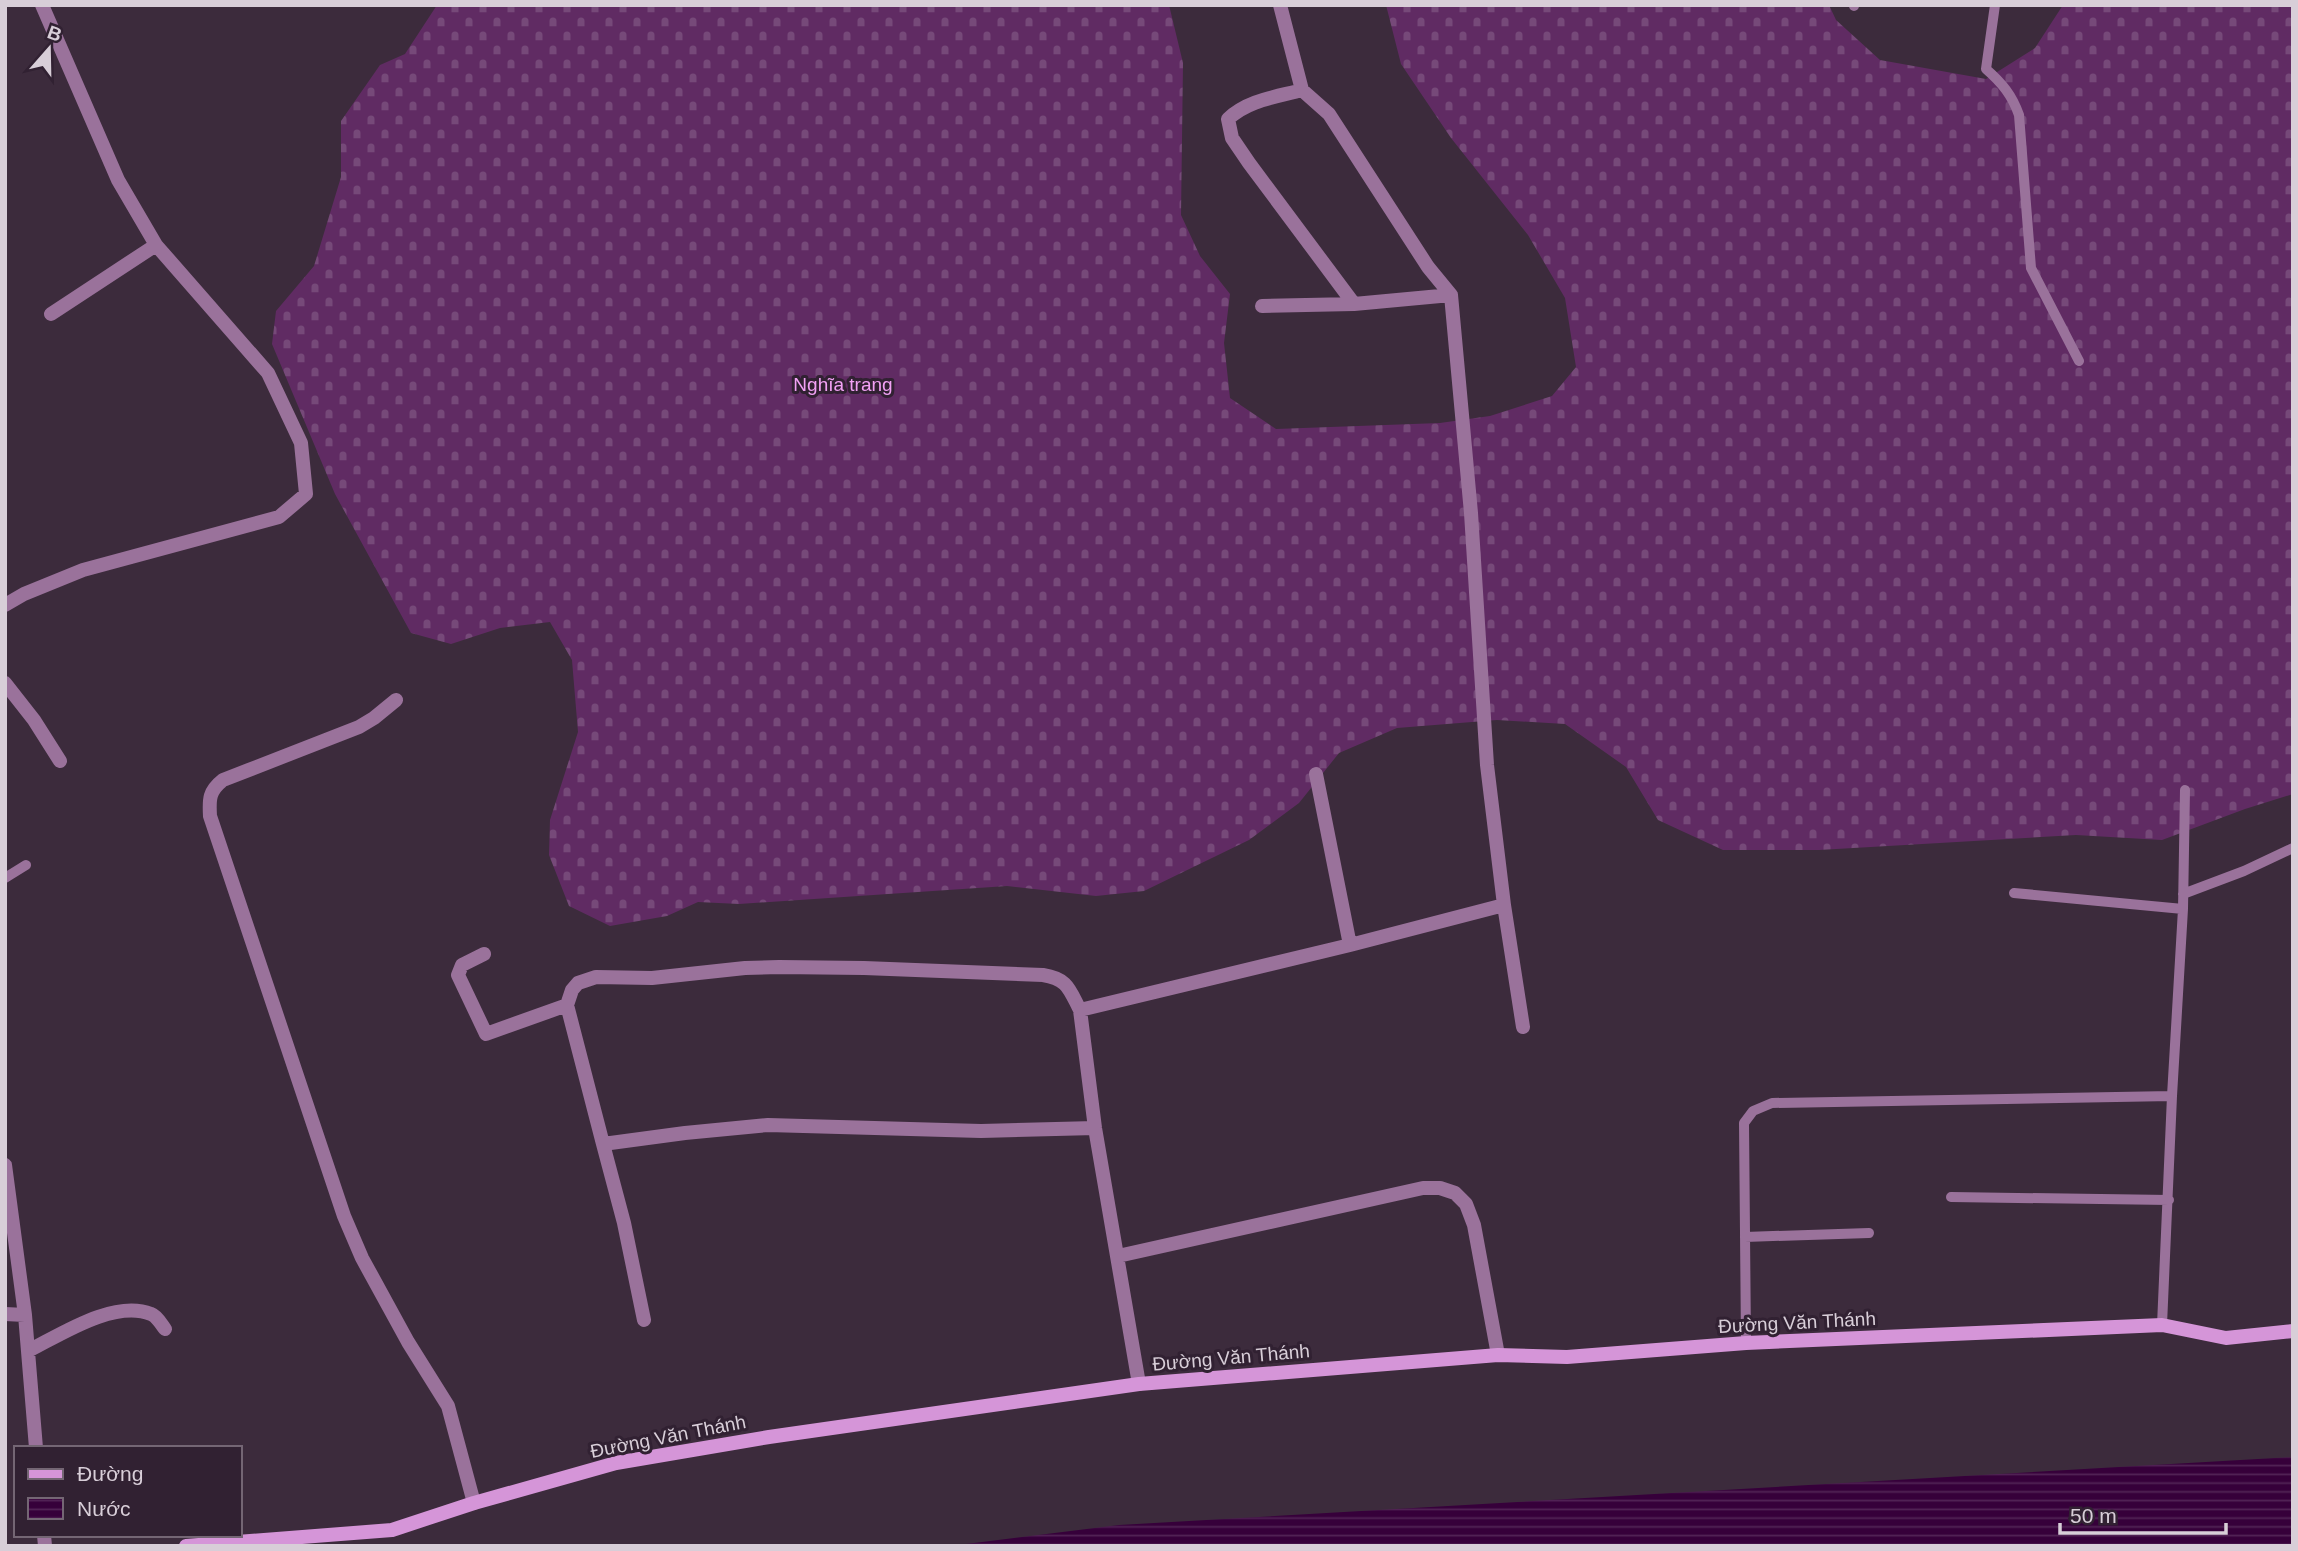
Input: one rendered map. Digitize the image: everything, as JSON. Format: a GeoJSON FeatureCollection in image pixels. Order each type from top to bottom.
{"type":"FeatureCollection","features":[{"type":"Feature","properties":{"kind":"main road","name":"Đường Văn Thánh"},"geometry":{"type":"LineString","coordinates":[[186,1546],[392,1530],[474,1503],[615,1463],[769,1437],[1139,1384],[1498,1355],[1567,1357],[1746,1343],[2162,1325],[2226,1338],[2293,1331]]}},
{"type":"Feature","properties":{"kind":"street"},"geometry":{"type":"LineString","coordinates":[[5,605],[24,594],[83,570],[279,517],[306,494],[300,443],[268,373],[156,244],[118,180],[42,5]]}},
{"type":"Feature","properties":{"kind":"street"},"geometry":{"type":"LineString","coordinates":[[1280,5],[1302,90],[1329,114],[1428,267],[1451,295],[1471,513],[1487,765],[1504,905],[1523,1027]]}},
{"type":"Feature","properties":{"kind":"street"},"geometry":{"type":"LineString","coordinates":[[1302,90],[1252,103],[1237,110],[1228,119],[1228,124],[1232,138],[1249,163],[1354,304]]}},
{"type":"Feature","properties":{"kind":"street"},"geometry":{"type":"LineString","coordinates":[[51,314],[156,244]]}},
{"type":"Feature","properties":{"kind":"street"},"geometry":{"type":"LineString","coordinates":[[1262,306],[1354,304],[1451,295]]}},
{"type":"Feature","properties":{"kind":"street"},"geometry":{"type":"LineString","coordinates":[[5,683],[34,720],[60,761]]}},
{"type":"Feature","properties":{"kind":"street"},"geometry":{"type":"LineString","coordinates":[[396,700],[359,727],[223,780],[213,788],[209,799],[209,817],[344,1216],[362,1258],[408,1342],[448,1406],[474,1503]]}},
{"type":"Feature","properties":{"kind":"street"},"geometry":{"type":"LineString","coordinates":[[1316,774],[1350,945]]}},
{"type":"Feature","properties":{"kind":"street"},"geometry":{"type":"LineString","coordinates":[[1080,1010],[1504,905]]}},
{"type":"Feature","properties":{"kind":"street"},"geometry":{"type":"LineString","coordinates":[[484,954],[462,965],[458,975],[486,1034],[567,1005]]}},
{"type":"Feature","properties":{"kind":"street"},"geometry":{"type":"LineString","coordinates":[[644,1320],[624,1223],[567,1005],[572,990],[578,983],[596,977],[652,978],[745,968],[864,968],[1059,977],[1068,985],[1080,1010],[1095,1128],[1139,1384]]}},
{"type":"Feature","properties":{"kind":"street"},"geometry":{"type":"LineString","coordinates":[[603,1144],[768,1125],[981,1131],[1095,1128]]}},
{"type":"Feature","properties":{"kind":"street"},"geometry":{"type":"LineString","coordinates":[[5,1165],[25,1315],[36,1446]]}},
{"type":"Feature","properties":{"kind":"street"},"geometry":{"type":"LineString","coordinates":[[1118,1256],[1271,1224],[1372,1198],[1423,1188],[1440,1188],[1455,1193],[1466,1204],[1474,1225],[1498,1355]]}},
{"type":"Feature","properties":{"kind":"street"},"geometry":{"type":"LineString","coordinates":[[28,1351],[81,1324],[132,1309],[154,1314],[165,1329]]}},
{"type":"Feature","properties":{"kind":"street"},"geometry":{"type":"LineString","coordinates":[[5,1314],[25,1315]]}},
{"type":"Feature","properties":{"kind":"lane"},"geometry":{"type":"LineString","coordinates":[[1995,5],[1986,69],[2003,84],[2014,99],[2019,115],[2031,268],[2079,361]]}},
{"type":"Feature","properties":{"kind":"lane"},"geometry":{"type":"LineString","coordinates":[[2162,1325],[2183,909],[2185,790]]}},
{"type":"Feature","properties":{"kind":"lane"},"geometry":{"type":"LineString","coordinates":[[2183,894],[2244,871],[2293,848]]}},
{"type":"Feature","properties":{"kind":"lane"},"geometry":{"type":"LineString","coordinates":[[5,878],[26,865]]}},
{"type":"Feature","properties":{"kind":"lane"},"geometry":{"type":"LineString","coordinates":[[2014,893],[2183,909]]}},
{"type":"Feature","properties":{"kind":"lane"},"geometry":{"type":"LineString","coordinates":[[1746,1343],[1744,1124],[1753,1111],[1772,1103],[2172,1096]]}},
{"type":"Feature","properties":{"kind":"lane"},"geometry":{"type":"LineString","coordinates":[[1951,1198],[2169,1200]]}},
{"type":"Feature","properties":{"kind":"lane"},"geometry":{"type":"LineString","coordinates":[[1745,1237],[1869,1233]]}},
{"type":"Feature","properties":{"kind":"green space","name":"Nghĩa trang"},"geometry":{"type":"Polygon","coordinates":[[[437,5],[1169,5],[1183,63],[1181,215],[1200,256],[1230,294],[1224,343],[1230,398],[1276,429],[1440,423],[1490,416],[1552,396],[1576,367],[1565,298],[1528,235],[1451,138],[1401,64],[1386,5],[1829,5],[1836,20],[1880,60],[1986,79],[2035,48],[2063,5],[2293,5],[2293,794],[2162,840],[2076,835],[1819,850],[1723,850],[1658,820],[1626,767],[1565,724],[1497,720],[1397,728],[1339,753],[1299,803],[1249,840],[1144,891],[1096,896],[1007,886],[739,904],[698,902],[667,916],[610,926],[569,906],[549,855],[550,820],[578,732],[572,660],[550,622],[500,628],[451,644],[411,633],[335,494],[272,344],[276,311],[314,266],[341,177],[341,121],[380,65],[405,54],[437,5]]]}},
{"type":"Feature","properties":{"kind":"water"},"geometry":{"type":"Polygon","coordinates":[[[2293,1457],[2293,1546],[950,1546],[1119,1525],[2293,1457]]]}}]}
